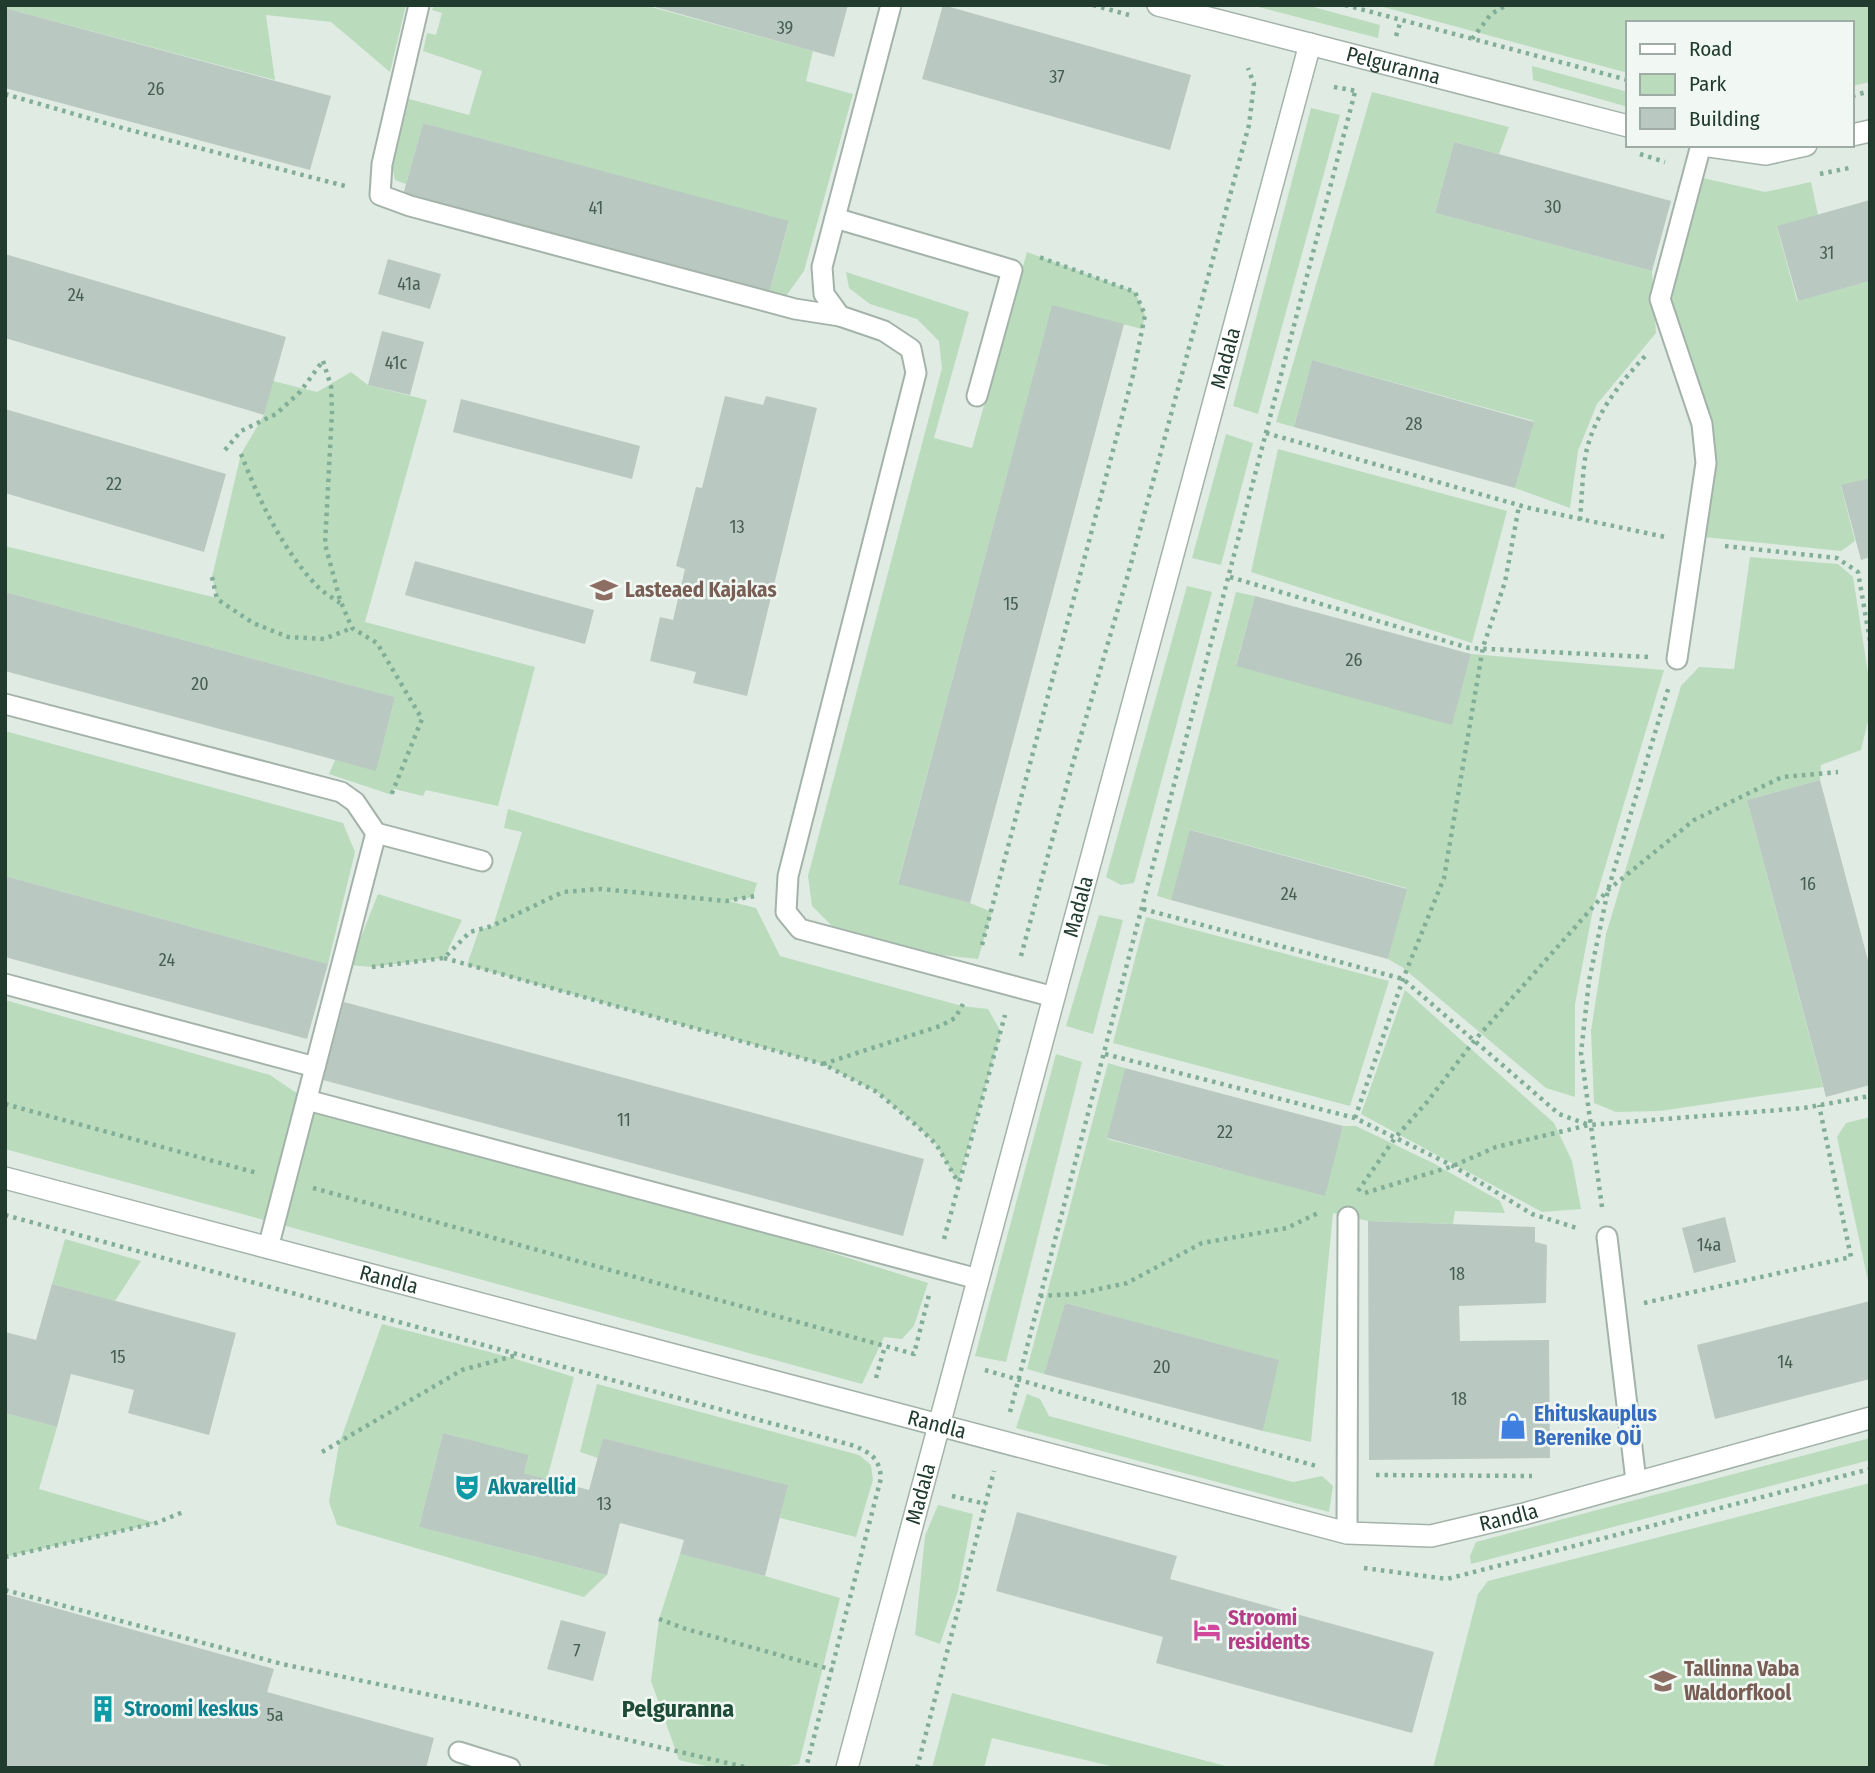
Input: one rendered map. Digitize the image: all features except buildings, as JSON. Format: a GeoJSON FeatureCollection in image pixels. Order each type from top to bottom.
{"type":"FeatureCollection","features":[{"type":"Feature","properties":{"kind":"street","name":"Pelguranna"},"geometry":{"type":"LineString","coordinates":[[1158,5],[1626,125]]}},
{"type":"Feature","properties":{"kind":"street","name":"Madala"},"geometry":{"type":"LineString","coordinates":[[847,1768],[1310,44]]}},
{"type":"Feature","properties":{"kind":"street"},"geometry":{"type":"LineString","coordinates":[[1715,147],[1766,154],[1797,147]]}},
{"type":"Feature","properties":{"kind":"street","name":"Randla"},"geometry":{"type":"LineString","coordinates":[[5,1178],[1347,1533],[1431,1536],[1524,1514],[1870,1418]]}},
{"type":"Feature","properties":{"kind":"lane"},"geometry":{"type":"LineString","coordinates":[[419,5],[382,164],[380,195],[410,206],[628,266],[795,309],[840,316],[884,331],[911,349],[916,373],[788,876],[786,912],[800,929],[1054,998]]}},
{"type":"Feature","properties":{"kind":"lane"},"geometry":{"type":"LineString","coordinates":[[840,316],[824,294],[822,267],[891,5]]}},
{"type":"Feature","properties":{"kind":"lane"},"geometry":{"type":"LineString","coordinates":[[1677,659],[1706,463],[1702,424],[1660,299],[1700,147]]}},
{"type":"Feature","properties":{"kind":"lane"},"geometry":{"type":"LineString","coordinates":[[835,218],[1012,270],[977,396]]}},
{"type":"Feature","properties":{"kind":"lane"},"geometry":{"type":"LineString","coordinates":[[5,704],[341,792],[355,802],[376,833],[482,861]]}},
{"type":"Feature","properties":{"kind":"lane"},"geometry":{"type":"LineString","coordinates":[[268,1248],[376,833]]}},
{"type":"Feature","properties":{"kind":"lane"},"geometry":{"type":"LineString","coordinates":[[5,984],[315,1067]]}},
{"type":"Feature","properties":{"kind":"lane"},"geometry":{"type":"LineString","coordinates":[[307,1100],[978,1279]]}},
{"type":"Feature","properties":{"kind":"lane"},"geometry":{"type":"LineString","coordinates":[[1347,1533],[1348,1217]]}},
{"type":"Feature","properties":{"kind":"lane"},"geometry":{"type":"LineString","coordinates":[[1607,1237],[1636,1481]]}},
{"type":"Feature","properties":{"kind":"lane"},"geometry":{"type":"LineString","coordinates":[[459,1752],[510,1768]]}},
{"type":"Feature","properties":{"kind":"path"},"geometry":{"type":"LineString","coordinates":[[1345,5],[1626,79]]}},
{"type":"Feature","properties":{"kind":"path"},"geometry":{"type":"LineString","coordinates":[[1381,15],[1384,5]]}},
{"type":"Feature","properties":{"kind":"path"},"geometry":{"type":"LineString","coordinates":[[1472,39],[1491,13],[1507,5]]}},
{"type":"Feature","properties":{"kind":"path"},"geometry":{"type":"LineString","coordinates":[[5,1104],[914,1354],[1072,766],[1127,578],[1250,125],[1254,84],[1248,68]]}},
{"type":"Feature","properties":{"kind":"path"},"geometry":{"type":"LineString","coordinates":[[916,1768],[1230,578],[1355,92]]}},
{"type":"Feature","properties":{"kind":"path"},"geometry":{"type":"LineString","coordinates":[[5,94],[126,129],[380,195]]}},
{"type":"Feature","properties":{"kind":"path"},"geometry":{"type":"LineString","coordinates":[[823,1064],[940,1026],[955,1018],[962,1006],[974,976],[1133,375],[1145,315],[1135,292],[1027,252],[1012,270]]}},
{"type":"Feature","properties":{"kind":"path"},"geometry":{"type":"LineString","coordinates":[[1580,520],[1586,452],[1602,410],[1627,375],[1671,329]]}},
{"type":"Feature","properties":{"kind":"path"},"geometry":{"type":"LineString","coordinates":[[225,450],[241,432],[276,414],[300,392],[323,361],[331,386],[332,412],[325,544],[342,604],[352,628],[377,643],[422,719],[376,833]]}},
{"type":"Feature","properties":{"kind":"path"},"geometry":{"type":"LineString","coordinates":[[1266,433],[1519,506],[1580,520],[1696,543],[1837,558],[1858,572],[1870,641]]}},
{"type":"Feature","properties":{"kind":"path"},"geometry":{"type":"LineString","coordinates":[[242,454],[253,485],[288,548],[318,587],[342,604]]}},
{"type":"Feature","properties":{"kind":"path"},"geometry":{"type":"LineString","coordinates":[[1355,1118],[1403,979],[1444,878],[1483,647],[1505,582],[1519,506]]}},
{"type":"Feature","properties":{"kind":"path"},"geometry":{"type":"LineString","coordinates":[[212,577],[218,598],[253,623],[288,637],[324,639],[352,628]]}},
{"type":"Feature","properties":{"kind":"path"},"geometry":{"type":"LineString","coordinates":[[1105,1054],[1355,1118],[1452,1166],[1532,1214],[1607,1237],[1581,1053],[1589,981],[1608,890],[1677,659],[1469,648],[1230,578]]}},
{"type":"Feature","properties":{"kind":"path"},"geometry":{"type":"LineString","coordinates":[[1348,1217],[1353,1197],[1395,1138],[1474,1041],[1608,890],[1694,820],[1782,777],[1839,772]]}},
{"type":"Feature","properties":{"kind":"path"},"geometry":{"type":"LineString","coordinates":[[444,958],[470,932],[492,926],[563,892],[601,888],[726,901],[764,895],[788,876]]}},
{"type":"Feature","properties":{"kind":"path"},"geometry":{"type":"LineString","coordinates":[[1143,909],[1403,979],[1559,1114],[1590,1125],[1819,1105],[1870,1096]]}},
{"type":"Feature","properties":{"kind":"path"},"geometry":{"type":"LineString","coordinates":[[341,965],[371,967],[444,958],[823,1064],[877,1092],[916,1125],[936,1144],[958,1183]]}},
{"type":"Feature","properties":{"kind":"path"},"geometry":{"type":"LineString","coordinates":[[1616,1309],[1851,1257],[1819,1105]]}},
{"type":"Feature","properties":{"kind":"path"},"geometry":{"type":"LineString","coordinates":[[5,1215],[855,1446],[870,1453],[880,1465],[881,1478],[806,1768]]}},
{"type":"Feature","properties":{"kind":"path"},"geometry":{"type":"LineString","coordinates":[[872,1389],[885,1346]]}},
{"type":"Feature","properties":{"kind":"path"},"geometry":{"type":"LineString","coordinates":[[322,1452],[462,1370],[517,1355]]}},
{"type":"Feature","properties":{"kind":"path"},"geometry":{"type":"LineString","coordinates":[[974,1367],[1347,1475],[1540,1476]]}},
{"type":"Feature","properties":{"kind":"path"},"geometry":{"type":"LineString","coordinates":[[1447,1579],[1870,1469]]}},
{"type":"Feature","properties":{"kind":"path"},"geometry":{"type":"LineString","coordinates":[[940,1493],[985,1504]]}},
{"type":"Feature","properties":{"kind":"path"},"geometry":{"type":"LineString","coordinates":[[5,1557],[156,1522],[183,1512]]}},
{"type":"Feature","properties":{"kind":"path"},"geometry":{"type":"LineString","coordinates":[[5,1590],[282,1664],[478,1705],[749,1768]]}},
{"type":"Feature","properties":{"kind":"path"},"geometry":{"type":"LineString","coordinates":[[659,1619],[686,1629],[870,1680]]}},
{"type":"Feature","properties":{"kind":"green space"},"geometry":{"type":"Polygon","coordinates":[[[5,5],[406,5],[390,72],[331,22],[266,15],[275,80],[5,8],[5,5]]]}},
{"type":"Feature","properties":{"kind":"green space"},"geometry":{"type":"Polygon","coordinates":[[[434,5],[644,5],[813,51],[806,81],[853,94],[804,271],[786,296],[769,293],[789,222],[423,123],[406,184],[395,180],[392,165],[409,99],[469,115],[482,71],[423,51],[427,33],[436,35],[442,13],[432,10],[434,5]]]}},
{"type":"Feature","properties":{"kind":"green space"},"geometry":{"type":"Polygon","coordinates":[[[1251,5],[1306,5],[1380,25],[1378,38],[1251,5]]]}},
{"type":"Feature","properties":{"kind":"green space"},"geometry":{"type":"Polygon","coordinates":[[[1376,5],[1870,5],[1870,82],[1854,86],[1854,21],[1626,21],[1626,72],[1376,5]]]}},
{"type":"Feature","properties":{"kind":"green space"},"geometry":{"type":"Polygon","coordinates":[[[1532,66],[1626,91],[1626,106],[1533,80],[1532,66]]]}},
{"type":"Feature","properties":{"kind":"green space"},"geometry":{"type":"Polygon","coordinates":[[[1372,92],[1509,127],[1499,154],[1454,142],[1435,213],[1652,271],[1656,333],[1597,404],[1578,451],[1570,508],[1515,488],[1534,421],[1312,360],[1294,427],[1276,422],[1372,92]]]}},
{"type":"Feature","properties":{"kind":"green space"},"geometry":{"type":"Polygon","coordinates":[[[1311,108],[1340,115],[1258,414],[1233,406],[1311,108]]]}},
{"type":"Feature","properties":{"kind":"green space"},"geometry":{"type":"Polygon","coordinates":[[[1703,178],[1765,192],[1811,182],[1818,215],[1777,227],[1797,301],[1870,281],[1870,478],[1841,486],[1855,541],[1841,551],[1704,537],[1710,421],[1671,298],[1703,178]]]}},
{"type":"Feature","properties":{"kind":"green space"},"geometry":{"type":"Polygon","coordinates":[[[1027,252],[1135,292],[1145,315],[1142,329],[1052,306],[898,883],[970,903],[992,912],[978,959],[940,955],[832,926],[812,906],[808,876],[942,368],[939,341],[917,319],[870,304],[849,288],[846,272],[969,312],[934,438],[972,448],[1027,252]]]}},
{"type":"Feature","properties":{"kind":"green space"},"geometry":{"type":"Polygon","coordinates":[[[351,372],[368,385],[427,400],[365,622],[535,667],[498,806],[426,790],[423,796],[394,789],[392,795],[329,774],[335,760],[376,770],[395,697],[5,592],[5,546],[217,598],[212,577],[241,454],[264,415],[273,381],[317,392],[351,372]]]}},
{"type":"Feature","properties":{"kind":"green space"},"geometry":{"type":"Polygon","coordinates":[[[1226,434],[1253,443],[1221,565],[1192,558],[1226,434]]]}},
{"type":"Feature","properties":{"kind":"green space"},"geometry":{"type":"Polygon","coordinates":[[[1278,449],[1507,511],[1472,643],[1251,572],[1278,449]]]}},
{"type":"Feature","properties":{"kind":"green space"},"geometry":{"type":"Polygon","coordinates":[[[1750,557],[1838,564],[1853,577],[1870,686],[1870,713],[1861,750],[1821,765],[1820,780],[1747,800],[1823,1087],[1660,1111],[1616,1112],[1594,1103],[1591,1031],[1606,934],[1681,686],[1699,667],[1734,669],[1750,557]]]}},
{"type":"Feature","properties":{"kind":"green space"},"geometry":{"type":"Polygon","coordinates":[[[1187,586],[1212,592],[1134,883],[1121,885],[1106,877],[1187,586]]]}},
{"type":"Feature","properties":{"kind":"green space"},"geometry":{"type":"Polygon","coordinates":[[[1236,592],[1255,596],[1236,665],[1452,724],[1471,654],[1664,670],[1594,904],[1575,1004],[1575,1097],[1546,1088],[1402,967],[1388,959],[1406,888],[1191,830],[1171,900],[1157,896],[1236,592]]]}},
{"type":"Feature","properties":{"kind":"green space"},"geometry":{"type":"Polygon","coordinates":[[[5,731],[343,823],[355,852],[328,964],[5,876],[5,731]]]}},
{"type":"Feature","properties":{"kind":"green space"},"geometry":{"type":"Polygon","coordinates":[[[508,809],[757,883],[753,897],[728,901],[756,908],[780,956],[962,1006],[988,1009],[1001,1032],[958,1183],[936,1144],[916,1125],[877,1092],[823,1064],[467,965],[479,930],[493,926],[522,832],[504,828],[508,809]]]}},
{"type":"Feature","properties":{"kind":"green space"},"geometry":{"type":"Polygon","coordinates":[[[378,894],[462,920],[444,958],[371,967],[350,965],[378,894]]]}},
{"type":"Feature","properties":{"kind":"green space"},"geometry":{"type":"Polygon","coordinates":[[[1099,915],[1123,920],[1093,1034],[1066,1026],[1099,915]]]}},
{"type":"Feature","properties":{"kind":"green space"},"geometry":{"type":"Polygon","coordinates":[[[1146,917],[1389,981],[1350,1106],[1113,1043],[1146,917]]]}},
{"type":"Feature","properties":{"kind":"green space"},"geometry":{"type":"Polygon","coordinates":[[[1405,990],[1554,1123],[1572,1161],[1581,1209],[1542,1212],[1361,1114],[1405,990]]]}},
{"type":"Feature","properties":{"kind":"green space"},"geometry":{"type":"Polygon","coordinates":[[[5,1000],[270,1075],[307,1100],[565,1169],[928,1283],[914,1326],[902,1339],[884,1337],[862,1384],[5,1149],[5,1000]]]}},
{"type":"Feature","properties":{"kind":"green space"},"geometry":{"type":"Polygon","coordinates":[[[1056,1054],[1082,1062],[1006,1362],[975,1356],[1056,1054]]]}},
{"type":"Feature","properties":{"kind":"green space"},"geometry":{"type":"Polygon","coordinates":[[[1108,1063],[1125,1068],[1107,1139],[1324,1195],[1343,1126],[1356,1126],[1433,1163],[1500,1201],[1505,1213],[1455,1211],[1453,1224],[1368,1221],[1333,1213],[1311,1442],[1263,1431],[1278,1360],[1065,1303],[1044,1374],[1027,1369],[1108,1063]]]}},
{"type":"Feature","properties":{"kind":"green space"},"geometry":{"type":"Polygon","coordinates":[[[1870,1117],[1870,1290],[1837,1137],[1846,1123],[1870,1117]]]}},
{"type":"Feature","properties":{"kind":"green space"},"geometry":{"type":"Polygon","coordinates":[[[65,1239],[141,1261],[115,1301],[52,1284],[65,1239]]]}},
{"type":"Feature","properties":{"kind":"green space"},"geometry":{"type":"Polygon","coordinates":[[[382,1324],[574,1377],[547,1479],[524,1473],[529,1456],[443,1433],[419,1527],[607,1575],[584,1597],[337,1525],[329,1502],[339,1444],[382,1324]]]}},
{"type":"Feature","properties":{"kind":"green space"},"geometry":{"type":"Polygon","coordinates":[[[597,1384],[859,1455],[871,1465],[873,1480],[856,1537],[780,1518],[787,1485],[603,1438],[598,1458],[580,1452],[597,1384]]]}},
{"type":"Feature","properties":{"kind":"green space"},"geometry":{"type":"Polygon","coordinates":[[[1027,1394],[1040,1399],[1049,1416],[1293,1482],[1322,1476],[1333,1486],[1329,1512],[1016,1428],[1027,1394]]]}},
{"type":"Feature","properties":{"kind":"green space"},"geometry":{"type":"Polygon","coordinates":[[[5,1413],[57,1427],[39,1489],[156,1523],[5,1557],[5,1413]]]}},
{"type":"Feature","properties":{"kind":"green space"},"geometry":{"type":"Polygon","coordinates":[[[1870,1438],[1870,1460],[1471,1564],[1470,1556],[1476,1542],[1870,1438]]]}},
{"type":"Feature","properties":{"kind":"green space","name":"Tallinna Vaba Waldorfkool"},"geometry":{"type":"Polygon","coordinates":[[[1870,1483],[1870,1768],[1433,1768],[1478,1594],[1488,1581],[1870,1483]]]}},
{"type":"Feature","properties":{"kind":"green space"},"geometry":{"type":"Polygon","coordinates":[[[938,1505],[973,1514],[958,1591],[940,1644],[915,1635],[925,1536],[938,1505]]]}},
{"type":"Feature","properties":{"kind":"green space"},"geometry":{"type":"Polygon","coordinates":[[[680,1554],[840,1598],[799,1764],[738,1769],[679,1760],[651,1681],[659,1619],[680,1554]]]}},
{"type":"Feature","properties":{"kind":"green space"},"geometry":{"type":"Polygon","coordinates":[[[952,1693],[1233,1768],[1119,1768],[992,1738],[984,1768],[932,1768],[952,1693]]]}},
{"type":"Feature","properties":{"kind":"place","name":"Lasteaed Kajakas"},"geometry":{"type":"Point","coordinates":[604,590]}},
{"type":"Feature","properties":{"kind":"place","name":"Ehituskauplus Berenike OÜ"},"geometry":{"type":"Point","coordinates":[1513,1426]}},
{"type":"Feature","properties":{"kind":"place","name":"Akvarellid"},"geometry":{"type":"Point","coordinates":[467,1487]}},
{"type":"Feature","properties":{"kind":"place","name":"Stroomi residents"},"geometry":{"type":"Point","coordinates":[1207,1630]}},
{"type":"Feature","properties":{"kind":"place","name":"Tallinna Vaba Waldorfkool"},"geometry":{"type":"Point","coordinates":[1663,1681]}},
{"type":"Feature","properties":{"kind":"place","name":"Stroomi keskus"},"geometry":{"type":"Point","coordinates":[103,1709]}},
{"type":"Feature","properties":{"kind":"district","name":"Pelguranna"},"geometry":{"type":"Point","coordinates":[678,1709]}}]}
